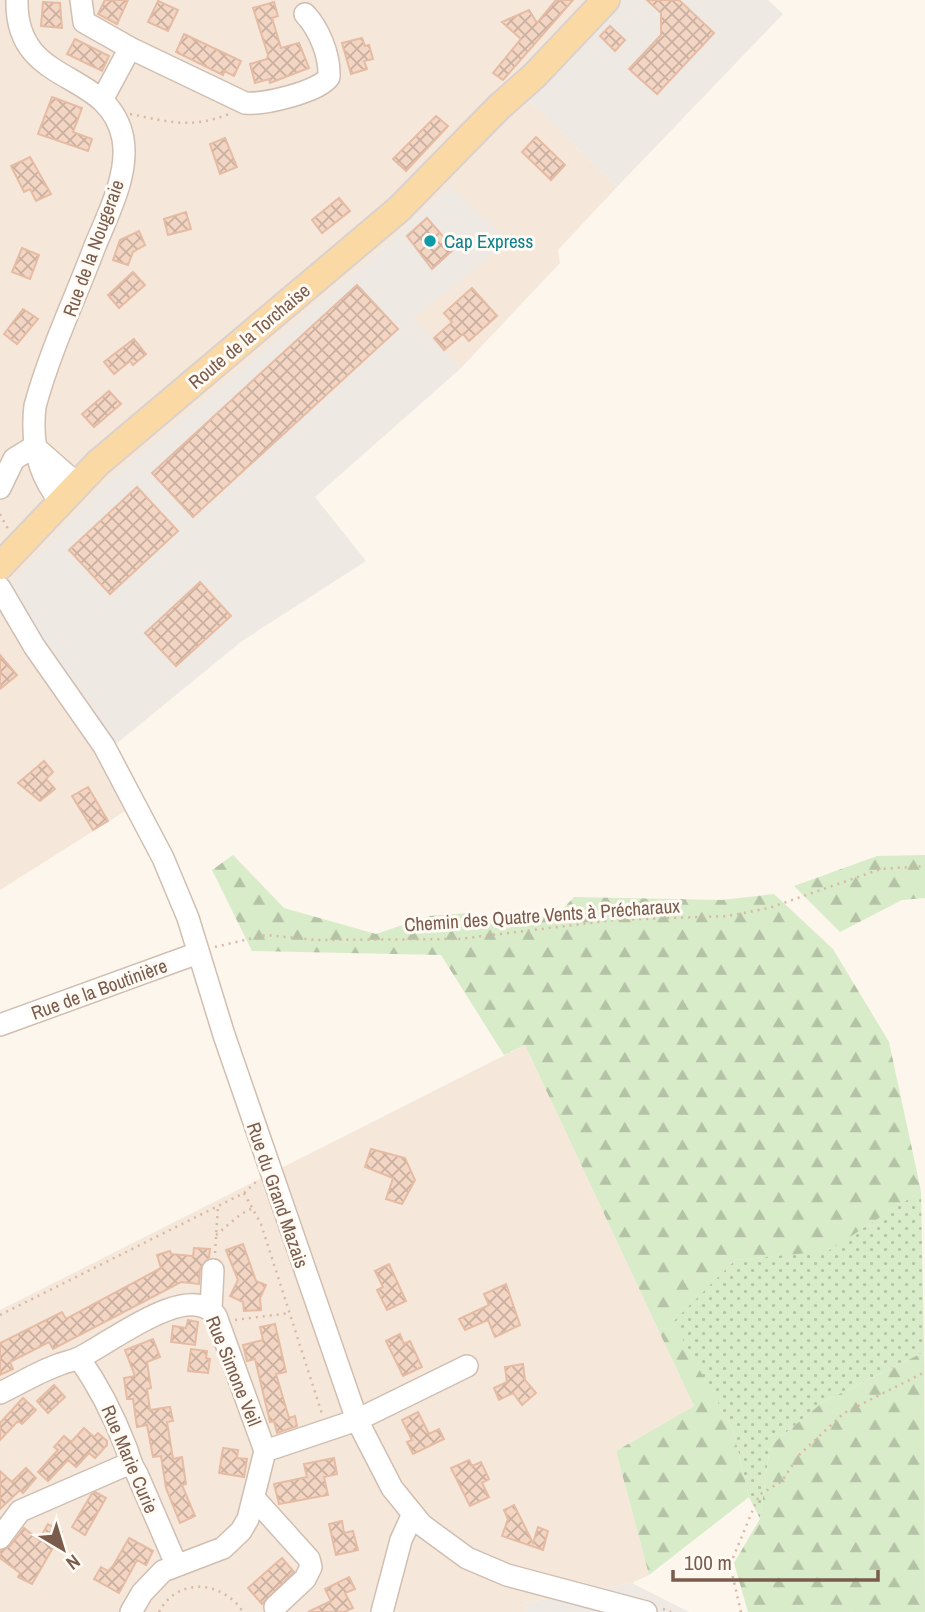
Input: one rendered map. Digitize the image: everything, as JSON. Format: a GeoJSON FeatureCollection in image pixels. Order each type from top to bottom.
{"type":"FeatureCollection","features":[{"type":"Feature","properties":{"kind":"main road","name":"Route de la Torchaise"},"geometry":{"type":"LineString","coordinates":[[499,107],[529,68],[592,0]]}},
{"type":"Feature","properties":{"kind":"main road","name":"Route de la Torchaise"},"geometry":{"type":"LineString","coordinates":[[0,566],[68,492],[399,209],[499,107],[535,75],[606,0]]}},
{"type":"Feature","properties":{"kind":"street"},"geometry":{"type":"LineString","coordinates":[[17,0],[21,33],[26,46],[41,61],[106,105],[130,48]]}},
{"type":"Feature","properties":{"kind":"street"},"geometry":{"type":"LineString","coordinates":[[81,0],[83,22],[238,101],[255,104],[320,86],[329,76],[319,32],[305,14]]}},
{"type":"Feature","properties":{"kind":"street"},"geometry":{"type":"LineString","coordinates":[[0,26],[9,32],[21,33]]}},
{"type":"Feature","properties":{"kind":"street","name":"Rue de la Nougeraie"},"geometry":{"type":"LineString","coordinates":[[68,492],[38,463],[33,419],[39,389],[115,196],[121,170],[123,140],[106,105]]}},
{"type":"Feature","properties":{"kind":"street"},"geometry":{"type":"LineString","coordinates":[[0,488],[14,459],[35,446]]}},
{"type":"Feature","properties":{"kind":"street","name":"Rue du Grand Mazais"},"geometry":{"type":"LineString","coordinates":[[0,588],[34,646],[104,746],[143,815],[188,918],[357,1420],[381,1468],[412,1516],[444,1544],[507,1575],[650,1608]]}},
{"type":"Feature","properties":{"kind":"street","name":"Rue du Grand Mazais"},"geometry":{"type":"LineString","coordinates":[[0,615],[34,646]]}},
{"type":"Feature","properties":{"kind":"street","name":"Rue de la Boutinière"},"geometry":{"type":"LineString","coordinates":[[0,1025],[198,953]]}},
{"type":"Feature","properties":{"kind":"street"},"geometry":{"type":"LineString","coordinates":[[213,1270],[215,1318]]}},
{"type":"Feature","properties":{"kind":"street","name":"Rue Simone Veil"},"geometry":{"type":"LineString","coordinates":[[0,1393],[58,1365],[79,1358],[103,1342],[166,1311],[191,1303],[215,1318],[265,1451],[254,1498],[241,1531],[223,1548],[176,1564],[152,1580],[131,1612]]}},
{"type":"Feature","properties":{"kind":"street","name":"Rue Marie Curie"},"geometry":{"type":"LineString","coordinates":[[79,1358],[97,1383],[126,1446],[128,1464],[137,1474],[176,1564]]}},
{"type":"Feature","properties":{"kind":"street","name":"Rue Simone Veil"},"geometry":{"type":"LineString","coordinates":[[265,1451],[357,1420],[467,1366]]}},
{"type":"Feature","properties":{"kind":"street"},"geometry":{"type":"LineString","coordinates":[[0,1538],[20,1511],[128,1464]]}},
{"type":"Feature","properties":{"kind":"street"},"geometry":{"type":"LineString","coordinates":[[254,1498],[309,1559],[311,1567],[303,1581],[275,1607]]}},
{"type":"Feature","properties":{"kind":"street"},"geometry":{"type":"LineString","coordinates":[[382,1612],[401,1539],[412,1516]]}},
{"type":"Feature","properties":{"kind":"path"},"geometry":{"type":"LineString","coordinates":[[106,105],[195,124],[255,104]]}},
{"type":"Feature","properties":{"kind":"path","name":"Chemin des Quatre Vents à Précharaux"},"geometry":{"type":"LineString","coordinates":[[198,953],[266,935],[317,940],[459,939],[615,920],[727,916],[769,908],[881,869],[925,866]]}},
{"type":"Feature","properties":{"kind":"path"},"geometry":{"type":"LineString","coordinates":[[213,1270],[218,1206]]}},
{"type":"Feature","properties":{"kind":"path"},"geometry":{"type":"LineString","coordinates":[[216,1235],[241,1214],[254,1208]]}},
{"type":"Feature","properties":{"kind":"path"},"geometry":{"type":"LineString","coordinates":[[215,1318],[238,1319],[290,1313]]}},
{"type":"Feature","properties":{"kind":"path"},"geometry":{"type":"LineString","coordinates":[[741,1612],[730,1565],[759,1495],[782,1481],[799,1455],[844,1413],[925,1372]]}},
{"type":"Feature","properties":{"kind":"path"},"geometry":{"type":"LineString","coordinates":[[159,1612],[174,1594],[201,1586],[227,1594],[243,1612]]}},
{"type":"Feature","properties":{"kind":"path"},"geometry":{"type":"LineString","coordinates":[[650,1608],[671,1612]]}},
{"type":"Feature","properties":{"kind":"shaded area"},"geometry":{"type":"Polygon","coordinates":[[[0,0],[626,0],[528,100],[617,187],[558,250],[560,263],[460,369],[413,318],[450,186],[0,594],[0,0]]]}},
{"type":"Feature","properties":{"kind":"shaded area"},"geometry":{"type":"Polygon","coordinates":[[[626,0],[768,0],[783,14],[617,187],[528,100],[626,0]]]}},
{"type":"Feature","properties":{"kind":"shaded area"},"geometry":{"type":"Polygon","coordinates":[[[450,186],[509,242],[414,318],[460,369],[315,497],[366,561],[242,641],[99,758],[0,603],[0,594],[105,483],[364,264],[450,186]]]}},
{"type":"Feature","properties":{"kind":"shaded area"},"geometry":{"type":"Polygon","coordinates":[[[0,603],[130,808],[0,890],[0,603]]]}},
{"type":"Feature","properties":{"kind":"shaded area"},"geometry":{"type":"Polygon","coordinates":[[[525,1045],[694,1406],[616,1451],[649,1575],[632,1583],[524,1603],[527,1612],[0,1612],[0,1310],[525,1045]]]}},
{"type":"Feature","properties":{"kind":"shaded area"},"geometry":{"type":"Polygon","coordinates":[[[632,1583],[689,1612],[527,1612],[524,1603],[632,1583]]]}},
{"type":"Feature","properties":{"kind":"green space"},"geometry":{"type":"Polygon","coordinates":[[[233,855],[284,908],[376,934],[429,916],[468,913],[511,926],[559,913],[574,897],[721,900],[774,894],[833,949],[889,1042],[921,1191],[828,1251],[735,1260],[673,1322],[733,1430],[749,1497],[649,1575],[616,1451],[694,1406],[525,1045],[504,1055],[441,955],[252,951],[212,870],[233,855]]]}},
{"type":"Feature","properties":{"kind":"green space"},"geometry":{"type":"Polygon","coordinates":[[[925,855],[925,898],[902,900],[840,932],[794,886],[877,856],[925,855]]]}},
{"type":"Feature","properties":{"kind":"green space"},"geometry":{"type":"Polygon","coordinates":[[[921,1191],[924,1352],[823,1402],[770,1446],[760,1519],[749,1497],[733,1430],[672,1322],[735,1260],[828,1250],[921,1191]]]}},
{"type":"Feature","properties":{"kind":"green space"},"geometry":{"type":"Polygon","coordinates":[[[924,1352],[925,1612],[748,1612],[734,1563],[760,1519],[770,1446],[823,1402],[924,1352]]]}},
{"type":"Feature","properties":{"kind":"building"},"geometry":{"type":"Polygon","coordinates":[[[105,0],[128,0],[117,24],[98,14],[105,0]]]}},
{"type":"Feature","properties":{"kind":"building"},"geometry":{"type":"Polygon","coordinates":[[[556,0],[573,0],[503,80],[493,73],[521,39],[502,22],[529,10],[537,23],[556,0]]]}},
{"type":"Feature","properties":{"kind":"building"},"geometry":{"type":"Polygon","coordinates":[[[647,0],[679,0],[714,33],[657,94],[629,69],[661,35],[661,13],[647,0]]]}},
{"type":"Feature","properties":{"kind":"building"},"geometry":{"type":"Polygon","coordinates":[[[158,1],[178,10],[168,31],[148,22],[158,1]]]}},
{"type":"Feature","properties":{"kind":"building"},"geometry":{"type":"Polygon","coordinates":[[[43,2],[60,3],[62,28],[41,26],[43,2]]]}},
{"type":"Feature","properties":{"kind":"building"},"geometry":{"type":"Polygon","coordinates":[[[274,2],[278,16],[272,18],[281,48],[299,43],[309,68],[270,83],[269,79],[255,83],[250,64],[267,59],[268,55],[253,8],[274,2]]]}},
{"type":"Feature","properties":{"kind":"building"},"geometry":{"type":"Polygon","coordinates":[[[610,26],[625,40],[615,51],[600,36],[610,26]]]}},
{"type":"Feature","properties":{"kind":"building"},"geometry":{"type":"Polygon","coordinates":[[[184,34],[241,61],[234,76],[224,71],[223,75],[176,52],[184,34]]]}},
{"type":"Feature","properties":{"kind":"building"},"geometry":{"type":"Polygon","coordinates":[[[362,38],[365,46],[369,45],[373,59],[364,61],[367,69],[351,74],[342,43],[362,38]]]}},
{"type":"Feature","properties":{"kind":"building"},"geometry":{"type":"Polygon","coordinates":[[[75,39],[109,56],[102,71],[67,54],[75,39]]]}},
{"type":"Feature","properties":{"kind":"building"},"geometry":{"type":"Polygon","coordinates":[[[52,97],[82,108],[73,132],[92,139],[88,151],[38,134],[52,97]]]}},
{"type":"Feature","properties":{"kind":"building"},"geometry":{"type":"Polygon","coordinates":[[[436,116],[448,126],[406,171],[393,159],[436,116]]]}},
{"type":"Feature","properties":{"kind":"building"},"geometry":{"type":"Polygon","coordinates":[[[536,137],[565,165],[551,180],[522,152],[536,137]]]}},
{"type":"Feature","properties":{"kind":"building"},"geometry":{"type":"Polygon","coordinates":[[[225,138],[237,167],[220,174],[210,144],[225,138]]]}},
{"type":"Feature","properties":{"kind":"building"},"geometry":{"type":"Polygon","coordinates":[[[30,157],[51,194],[36,201],[30,189],[24,192],[11,166],[30,157]]]}},
{"type":"Feature","properties":{"kind":"building"},"geometry":{"type":"Polygon","coordinates":[[[339,198],[350,211],[322,233],[312,220],[339,198]]]}},
{"type":"Feature","properties":{"kind":"building"},"geometry":{"type":"Polygon","coordinates":[[[186,212],[191,229],[168,235],[164,219],[186,212]]]}},
{"type":"Feature","properties":{"kind":"building","name":"Cap Express"},"geometry":{"type":"Polygon","coordinates":[[[427,218],[454,249],[432,269],[407,236],[427,218]]]}},
{"type":"Feature","properties":{"kind":"building"},"geometry":{"type":"Polygon","coordinates":[[[139,231],[145,245],[133,252],[128,265],[113,260],[120,240],[139,231]]]}},
{"type":"Feature","properties":{"kind":"building"},"geometry":{"type":"Polygon","coordinates":[[[22,248],[39,255],[30,279],[12,272],[22,248]]]}},
{"type":"Feature","properties":{"kind":"building"},"geometry":{"type":"Polygon","coordinates":[[[133,272],[145,285],[119,308],[108,295],[133,272]]]}},
{"type":"Feature","properties":{"kind":"building"},"geometry":{"type":"Polygon","coordinates":[[[357,285],[398,329],[193,517],[152,473],[357,285]]]}},
{"type":"Feature","properties":{"kind":"building"},"geometry":{"type":"Polygon","coordinates":[[[472,288],[497,316],[469,341],[463,334],[444,350],[434,338],[452,322],[444,313],[472,288]]]}},
{"type":"Feature","properties":{"kind":"building"},"geometry":{"type":"Polygon","coordinates":[[[23,309],[38,319],[17,344],[4,334],[23,309]]]}},
{"type":"Feature","properties":{"kind":"building"},"geometry":{"type":"Polygon","coordinates":[[[134,339],[146,354],[133,365],[130,361],[114,374],[104,362],[134,339]]]}},
{"type":"Feature","properties":{"kind":"building"},"geometry":{"type":"Polygon","coordinates":[[[109,391],[121,404],[94,427],[82,414],[109,391]]]}},
{"type":"Feature","properties":{"kind":"building"},"geometry":{"type":"Polygon","coordinates":[[[137,487],[178,531],[110,594],[69,550],[137,487]]]}},
{"type":"Feature","properties":{"kind":"building"},"geometry":{"type":"Polygon","coordinates":[[[200,582],[231,616],[176,666],[145,633],[200,582]]]}},
{"type":"Feature","properties":{"kind":"building"},"geometry":{"type":"Polygon","coordinates":[[[0,655],[17,675],[0,689],[0,655]]]}},
{"type":"Feature","properties":{"kind":"building"},"geometry":{"type":"Polygon","coordinates":[[[44,761],[53,772],[46,779],[55,789],[40,801],[18,783],[44,761]]]}},
{"type":"Feature","properties":{"kind":"building"},"geometry":{"type":"Polygon","coordinates":[[[88,787],[108,821],[93,830],[72,796],[88,787]]]}},
{"type":"Feature","properties":{"kind":"building"},"geometry":{"type":"Polygon","coordinates":[[[371,1149],[405,1158],[415,1180],[402,1204],[386,1199],[393,1178],[365,1167],[371,1149]]]}},
{"type":"Feature","properties":{"kind":"building"},"geometry":{"type":"Polygon","coordinates":[[[243,1244],[256,1281],[266,1285],[260,1298],[261,1310],[244,1311],[243,1302],[230,1296],[238,1280],[226,1250],[243,1244]]]}},
{"type":"Feature","properties":{"kind":"building"},"geometry":{"type":"Polygon","coordinates":[[[194,1248],[210,1249],[209,1258],[200,1269],[199,1284],[181,1282],[53,1349],[49,1342],[10,1362],[13,1369],[0,1375],[0,1343],[62,1312],[66,1319],[161,1268],[157,1255],[170,1251],[171,1254],[193,1256],[194,1248]]]}},
{"type":"Feature","properties":{"kind":"building"},"geometry":{"type":"Polygon","coordinates":[[[389,1264],[406,1301],[387,1310],[377,1290],[383,1287],[375,1271],[389,1264]]]}},
{"type":"Feature","properties":{"kind":"building"},"geometry":{"type":"Polygon","coordinates":[[[506,1284],[520,1325],[495,1337],[488,1320],[465,1330],[459,1319],[489,1305],[484,1294],[506,1284]]]}},
{"type":"Feature","properties":{"kind":"building"},"geometry":{"type":"Polygon","coordinates":[[[188,1320],[198,1322],[195,1345],[171,1342],[173,1326],[186,1328],[188,1320]]]}},
{"type":"Feature","properties":{"kind":"building"},"geometry":{"type":"Polygon","coordinates":[[[275,1324],[286,1372],[276,1374],[289,1418],[295,1416],[297,1426],[277,1433],[274,1421],[270,1422],[255,1359],[247,1361],[243,1345],[263,1340],[260,1327],[275,1324]]]}},
{"type":"Feature","properties":{"kind":"building"},"geometry":{"type":"Polygon","coordinates":[[[400,1334],[404,1344],[410,1341],[422,1367],[403,1376],[386,1341],[400,1334]]]}},
{"type":"Feature","properties":{"kind":"building"},"geometry":{"type":"Polygon","coordinates":[[[153,1339],[160,1357],[147,1362],[151,1388],[147,1389],[150,1410],[170,1407],[173,1421],[167,1422],[173,1459],[182,1457],[186,1484],[182,1485],[195,1516],[180,1523],[166,1488],[161,1456],[153,1457],[147,1425],[137,1427],[133,1399],[127,1399],[124,1378],[135,1376],[125,1350],[153,1339]]]}},
{"type":"Feature","properties":{"kind":"building"},"geometry":{"type":"Polygon","coordinates":[[[191,1349],[207,1351],[206,1358],[210,1359],[208,1373],[188,1371],[191,1349]]]}},
{"type":"Feature","properties":{"kind":"building"},"geometry":{"type":"Polygon","coordinates":[[[523,1364],[525,1380],[536,1393],[522,1405],[513,1393],[499,1400],[494,1388],[507,1382],[505,1367],[523,1364]]]}},
{"type":"Feature","properties":{"kind":"building"},"geometry":{"type":"Polygon","coordinates":[[[54,1385],[65,1397],[48,1413],[37,1401],[54,1385]]]}},
{"type":"Feature","properties":{"kind":"building"},"geometry":{"type":"Polygon","coordinates":[[[23,1398],[36,1410],[22,1424],[18,1421],[0,1440],[0,1423],[23,1398]]]}},
{"type":"Feature","properties":{"kind":"building"},"geometry":{"type":"Polygon","coordinates":[[[418,1412],[429,1434],[439,1429],[444,1439],[413,1454],[407,1442],[412,1440],[402,1420],[418,1412]]]}},
{"type":"Feature","properties":{"kind":"building"},"geometry":{"type":"Polygon","coordinates":[[[84,1428],[94,1437],[98,1433],[107,1441],[107,1445],[95,1458],[89,1453],[76,1467],[68,1460],[48,1481],[38,1472],[58,1450],[54,1447],[64,1436],[71,1442],[84,1428]]]}},
{"type":"Feature","properties":{"kind":"building"},"geometry":{"type":"Polygon","coordinates":[[[223,1448],[238,1450],[237,1458],[247,1459],[244,1477],[219,1473],[223,1448]]]}},
{"type":"Feature","properties":{"kind":"building"},"geometry":{"type":"Polygon","coordinates":[[[334,1458],[337,1474],[324,1477],[328,1495],[279,1504],[274,1484],[307,1477],[304,1464],[334,1458]]]}},
{"type":"Feature","properties":{"kind":"building"},"geometry":{"type":"Polygon","coordinates":[[[469,1460],[472,1466],[481,1462],[489,1479],[482,1483],[489,1497],[470,1506],[451,1468],[469,1460]]]}},
{"type":"Feature","properties":{"kind":"building"},"geometry":{"type":"Polygon","coordinates":[[[26,1468],[36,1478],[23,1493],[20,1490],[0,1509],[0,1471],[12,1482],[26,1468]]]}},
{"type":"Feature","properties":{"kind":"building"},"geometry":{"type":"Polygon","coordinates":[[[95,1492],[106,1498],[85,1535],[72,1527],[95,1492]]]}},
{"type":"Feature","properties":{"kind":"building"},"geometry":{"type":"Polygon","coordinates":[[[514,1505],[533,1543],[538,1527],[548,1531],[543,1550],[502,1536],[508,1519],[504,1510],[514,1505]]]}},
{"type":"Feature","properties":{"kind":"building"},"geometry":{"type":"Polygon","coordinates":[[[342,1521],[344,1533],[353,1531],[358,1550],[336,1555],[329,1524],[342,1521]]]}},
{"type":"Feature","properties":{"kind":"building"},"geometry":{"type":"Polygon","coordinates":[[[48,1524],[62,1532],[32,1584],[18,1577],[20,1573],[0,1558],[0,1551],[10,1546],[24,1528],[39,1540],[48,1524]]]}},
{"type":"Feature","properties":{"kind":"building"},"geometry":{"type":"Polygon","coordinates":[[[129,1538],[153,1551],[146,1565],[137,1560],[119,1593],[94,1579],[101,1567],[108,1571],[113,1566],[129,1538]]]}},
{"type":"Feature","properties":{"kind":"building"},"geometry":{"type":"Polygon","coordinates":[[[282,1558],[294,1572],[262,1604],[248,1588],[282,1558]]]}},
{"type":"Feature","properties":{"kind":"building"},"geometry":{"type":"Polygon","coordinates":[[[349,1577],[355,1589],[345,1593],[353,1608],[344,1612],[308,1612],[331,1601],[325,1589],[349,1577]]]}},
{"type":"Feature","properties":{"kind":"place","name":"Cap Express"},"geometry":{"type":"Point","coordinates":[430,241]}}]}
